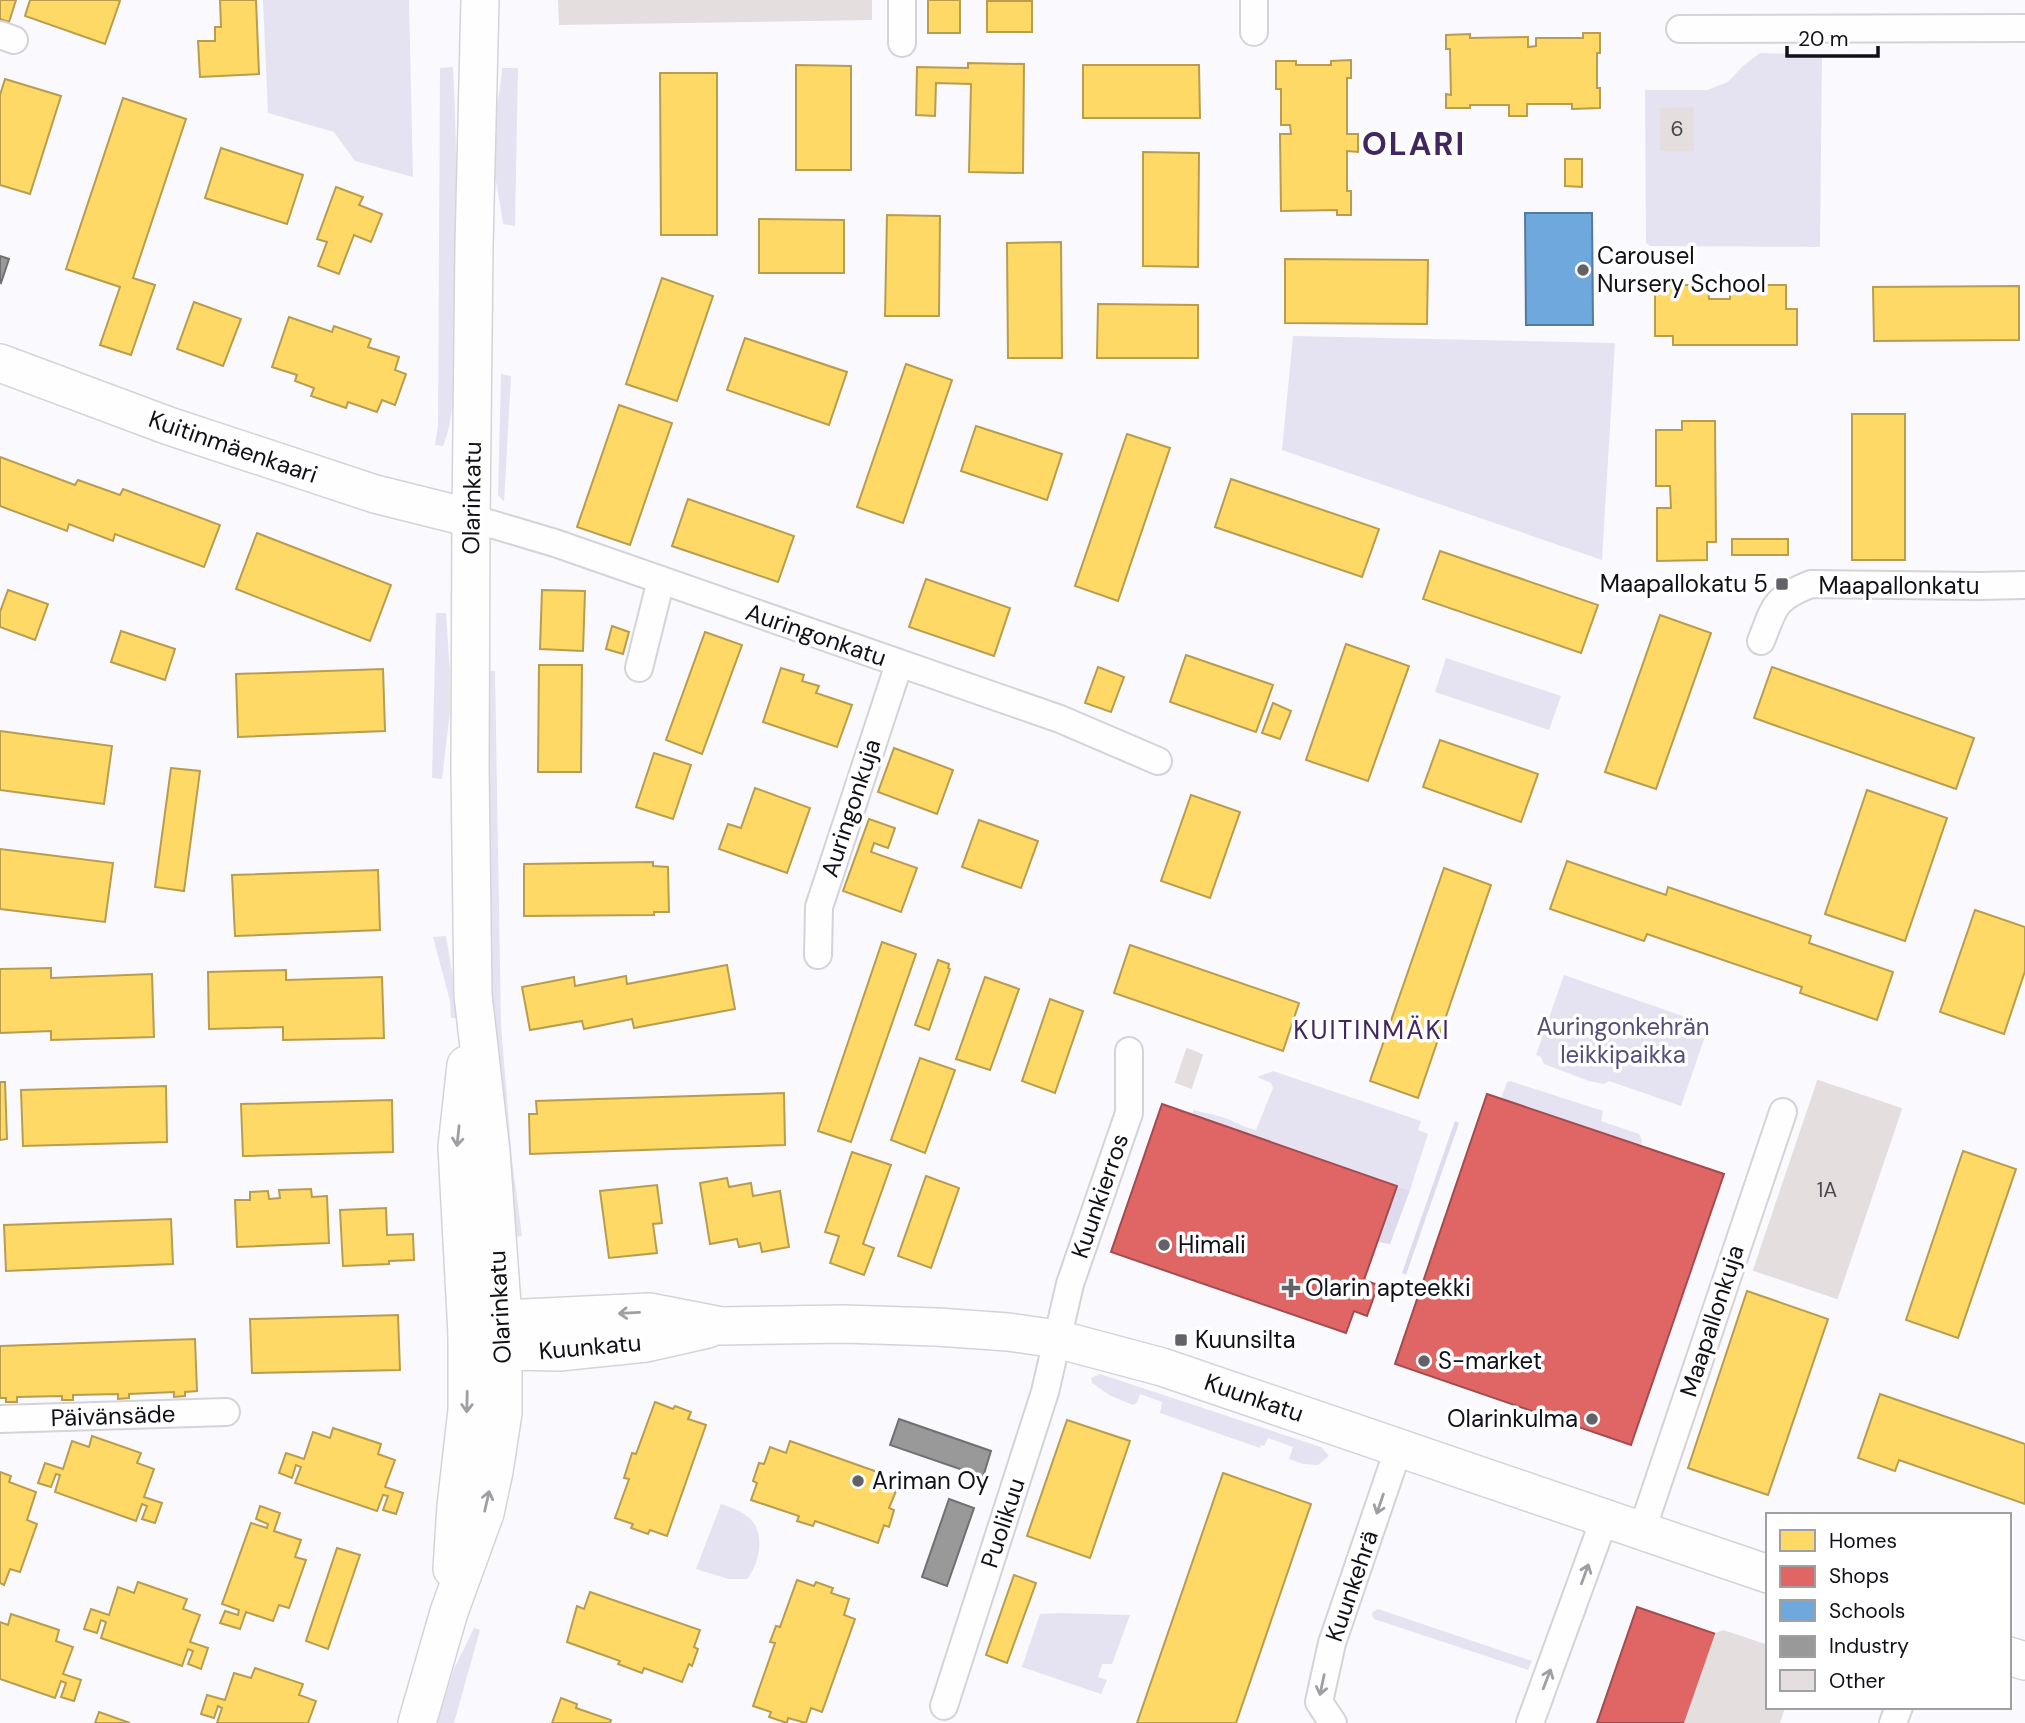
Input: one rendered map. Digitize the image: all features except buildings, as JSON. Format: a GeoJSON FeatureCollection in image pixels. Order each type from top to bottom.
{"type":"FeatureCollection","features":[{"type":"Feature","properties":{"kind":"main road","name":"Olarinkatu"},"geometry":{"type":"LineString","coordinates":[[417,1723],[449,1612],[485,1513],[503,1413],[504,1335],[491,1152],[473,995],[471,518],[480,0]]}},
{"type":"Feature","properties":{"kind":"main road","name":"Kuitinmäenkaari"},"geometry":{"type":"LineString","coordinates":[[0,363],[169,426],[363,490],[471,518]]}},
{"type":"Feature","properties":{"kind":"main road","name":"Olarinkatu"},"geometry":{"type":"LineString","coordinates":[[449,1612],[456,1506],[467,1410],[467,1334],[457,1147],[473,995]]}},
{"type":"Feature","properties":{"kind":"main road","name":"Kuunkatu"},"geometry":{"type":"LineString","coordinates":[[467,1334],[504,1335],[649,1312],[720,1326],[844,1324],[924,1327],[1007,1332],[1057,1339],[1162,1367],[1766,1573]]}},
{"type":"Feature","properties":{"kind":"street"},"geometry":{"type":"LineString","coordinates":[[902,0],[902,43]]}},
{"type":"Feature","properties":{"kind":"street"},"geometry":{"type":"LineString","coordinates":[[1254,0],[1254,32]]}},
{"type":"Feature","properties":{"kind":"street"},"geometry":{"type":"LineString","coordinates":[[1680,29],[2025,28]]}},
{"type":"Feature","properties":{"kind":"street","name":"Auringonkatu"},"geometry":{"type":"LineString","coordinates":[[471,518],[555,543],[1060,719],[1158,761]]}},
{"type":"Feature","properties":{"kind":"street"},"geometry":{"type":"LineString","coordinates":[[639,668],[660,580]]}},
{"type":"Feature","properties":{"kind":"street","name":"Maapallonkatu"},"geometry":{"type":"LineString","coordinates":[[1761,641],[1775,605],[1790,592],[1811,584],[2025,585]]}},
{"type":"Feature","properties":{"kind":"street","name":"Auringonkuja"},"geometry":{"type":"LineString","coordinates":[[818,955],[819,907],[899,664]]}},
{"type":"Feature","properties":{"kind":"street","name":"Kuunkierros"},"geometry":{"type":"LineString","coordinates":[[1057,1339],[1070,1284],[1129,1113],[1129,1051]]}},
{"type":"Feature","properties":{"kind":"street","name":"Maapallonkuja"},"geometry":{"type":"LineString","coordinates":[[1642,1530],[1783,1112]]}},
{"type":"Feature","properties":{"kind":"street","name":"Puolikuu"},"geometry":{"type":"LineString","coordinates":[[944,1706],[1045,1392],[1057,1339]]}},
{"type":"Feature","properties":{"kind":"street","name":"Päivänsäde"},"geometry":{"type":"LineString","coordinates":[[0,1419],[226,1412]]}},
{"type":"Feature","properties":{"kind":"street","name":"Kuunkehrä"},"geometry":{"type":"LineString","coordinates":[[1333,1723],[1319,1702],[1332,1643],[1399,1447]]}},
{"type":"Feature","properties":{"kind":"street"},"geometry":{"type":"LineString","coordinates":[[1530,1723],[1605,1517]]}},
{"type":"Feature","properties":{"kind":"green space"},"geometry":{"type":"Polygon","coordinates":[[[263,0],[409,0],[413,177],[355,161],[334,132],[268,113],[263,0]]]}},
{"type":"Feature","properties":{"kind":"green space"},"geometry":{"type":"Polygon","coordinates":[[[1760,53],[1822,55],[1820,247],[1650,246],[1646,243],[1645,90],[1707,90],[1728,82],[1760,53]]]}},
{"type":"Feature","properties":{"kind":"green space"},"geometry":{"type":"Polygon","coordinates":[[[453,67],[457,206],[454,384],[450,422],[443,446],[435,445],[438,425],[440,68],[453,67]]]}},
{"type":"Feature","properties":{"kind":"green space"},"geometry":{"type":"Polygon","coordinates":[[[502,68],[518,68],[515,226],[503,224],[492,153],[502,68]]]}},
{"type":"Feature","properties":{"kind":"green space"},"geometry":{"type":"Polygon","coordinates":[[[1293,336],[1615,343],[1602,560],[1282,450],[1293,336]]]}},
{"type":"Feature","properties":{"kind":"green space"},"geometry":{"type":"Polygon","coordinates":[[[501,374],[511,376],[504,502],[498,495],[501,374]]]}},
{"type":"Feature","properties":{"kind":"green space"},"geometry":{"type":"Polygon","coordinates":[[[436,613],[446,613],[450,672],[450,712],[442,779],[432,778],[436,613]]]}},
{"type":"Feature","properties":{"kind":"green space"},"geometry":{"type":"Polygon","coordinates":[[[1446,658],[1561,696],[1549,730],[1435,692],[1446,658]]]}},
{"type":"Feature","properties":{"kind":"green space"},"geometry":{"type":"Polygon","coordinates":[[[487,671],[495,671],[501,1025],[512,1160],[522,1236],[515,1237],[490,1028],[487,671]]]}},
{"type":"Feature","properties":{"kind":"green space"},"geometry":{"type":"Polygon","coordinates":[[[446,936],[457,1001],[457,1018],[451,1018],[450,1001],[433,937],[446,936]]]}},
{"type":"Feature","properties":{"kind":"green space","name":"Auringonkehrän leikkipaikka"},"geometry":{"type":"Polygon","coordinates":[[[1564,975],[1709,1025],[1681,1106],[1609,1081],[1604,1084],[1589,1081],[1544,1064],[1541,1057],[1536,1055],[1564,975]]]}},
{"type":"Feature","properties":{"kind":"green space"},"geometry":{"type":"Polygon","coordinates":[[[1273,1071],[1421,1121],[1418,1130],[1428,1134],[1410,1190],[1193,1115],[1193,1110],[1256,1130],[1273,1088],[1271,1083],[1257,1077],[1273,1071]]]}},
{"type":"Feature","properties":{"kind":"green space"},"geometry":{"type":"Polygon","coordinates":[[[1507,1082],[1603,1111],[1601,1121],[1639,1134],[1641,1146],[1501,1099],[1507,1082]]]}},
{"type":"Feature","properties":{"kind":"green space"},"geometry":{"type":"Polygon","coordinates":[[[1100,1374],[1321,1447],[1329,1456],[1318,1465],[1303,1464],[1289,1459],[1293,1447],[1268,1438],[1260,1448],[1160,1413],[1162,1402],[1140,1394],[1137,1403],[1133,1405],[1111,1396],[1092,1383],[1091,1378],[1100,1374]]]}},
{"type":"Feature","properties":{"kind":"green space"},"geometry":{"type":"Polygon","coordinates":[[[721,1504],[744,1514],[758,1531],[758,1553],[747,1579],[728,1579],[696,1569],[721,1504]]]}},
{"type":"Feature","properties":{"kind":"green space"},"geometry":{"type":"Polygon","coordinates":[[[1378,1609],[1532,1661],[1528,1670],[1374,1619],[1373,1612],[1378,1609]]]}},
{"type":"Feature","properties":{"kind":"green space"},"geometry":{"type":"Polygon","coordinates":[[[1040,1614],[1130,1615],[1112,1664],[1102,1664],[1098,1677],[1107,1680],[1101,1694],[1022,1667],[1040,1614]]]}},
{"type":"Feature","properties":{"kind":"green space"},"geometry":{"type":"Polygon","coordinates":[[[474,1628],[480,1630],[454,1723],[437,1723],[454,1669],[474,1628]]]}},
{"type":"Feature","properties":{"kind":"shaded area"},"geometry":{"type":"Polygon","coordinates":[[[1455,1121],[1459,1123],[1406,1275],[1402,1273],[1455,1121]]]}},
{"type":"Feature","properties":{"kind":"shaded area"},"geometry":{"type":"Polygon","coordinates":[[[1397,1186],[1410,1190],[1390,1244],[1378,1242],[1397,1186]]]}},
{"type":"Feature","properties":{"kind":"place","name":"Carousel Nursery School"},"geometry":{"type":"Point","coordinates":[1583,270]}},
{"type":"Feature","properties":{"kind":"place","name":"Maapallokatu 5"},"geometry":{"type":"Point","coordinates":[1782,584]}},
{"type":"Feature","properties":{"kind":"place","name":"Himali"},"geometry":{"type":"Point","coordinates":[1164,1245]}},
{"type":"Feature","properties":{"kind":"place","name":"Olarin apteekki"},"geometry":{"type":"Point","coordinates":[1291,1288]}},
{"type":"Feature","properties":{"kind":"place","name":"Kuunsilta"},"geometry":{"type":"Point","coordinates":[1181,1340]}},
{"type":"Feature","properties":{"kind":"place","name":"S-market"},"geometry":{"type":"Point","coordinates":[1424,1361]}},
{"type":"Feature","properties":{"kind":"place","name":"Olarinkulma"},"geometry":{"type":"Point","coordinates":[1592,1419]}},
{"type":"Feature","properties":{"kind":"place","name":"Ariman Oy"},"geometry":{"type":"Point","coordinates":[858,1481]}},
{"type":"Feature","properties":{"kind":"district","name":"OLARI"},"geometry":{"type":"Point","coordinates":[1414,144]}},
{"type":"Feature","properties":{"kind":"district","name":"KUITINMÄKI"},"geometry":{"type":"Point","coordinates":[1372,1030]}}]}
